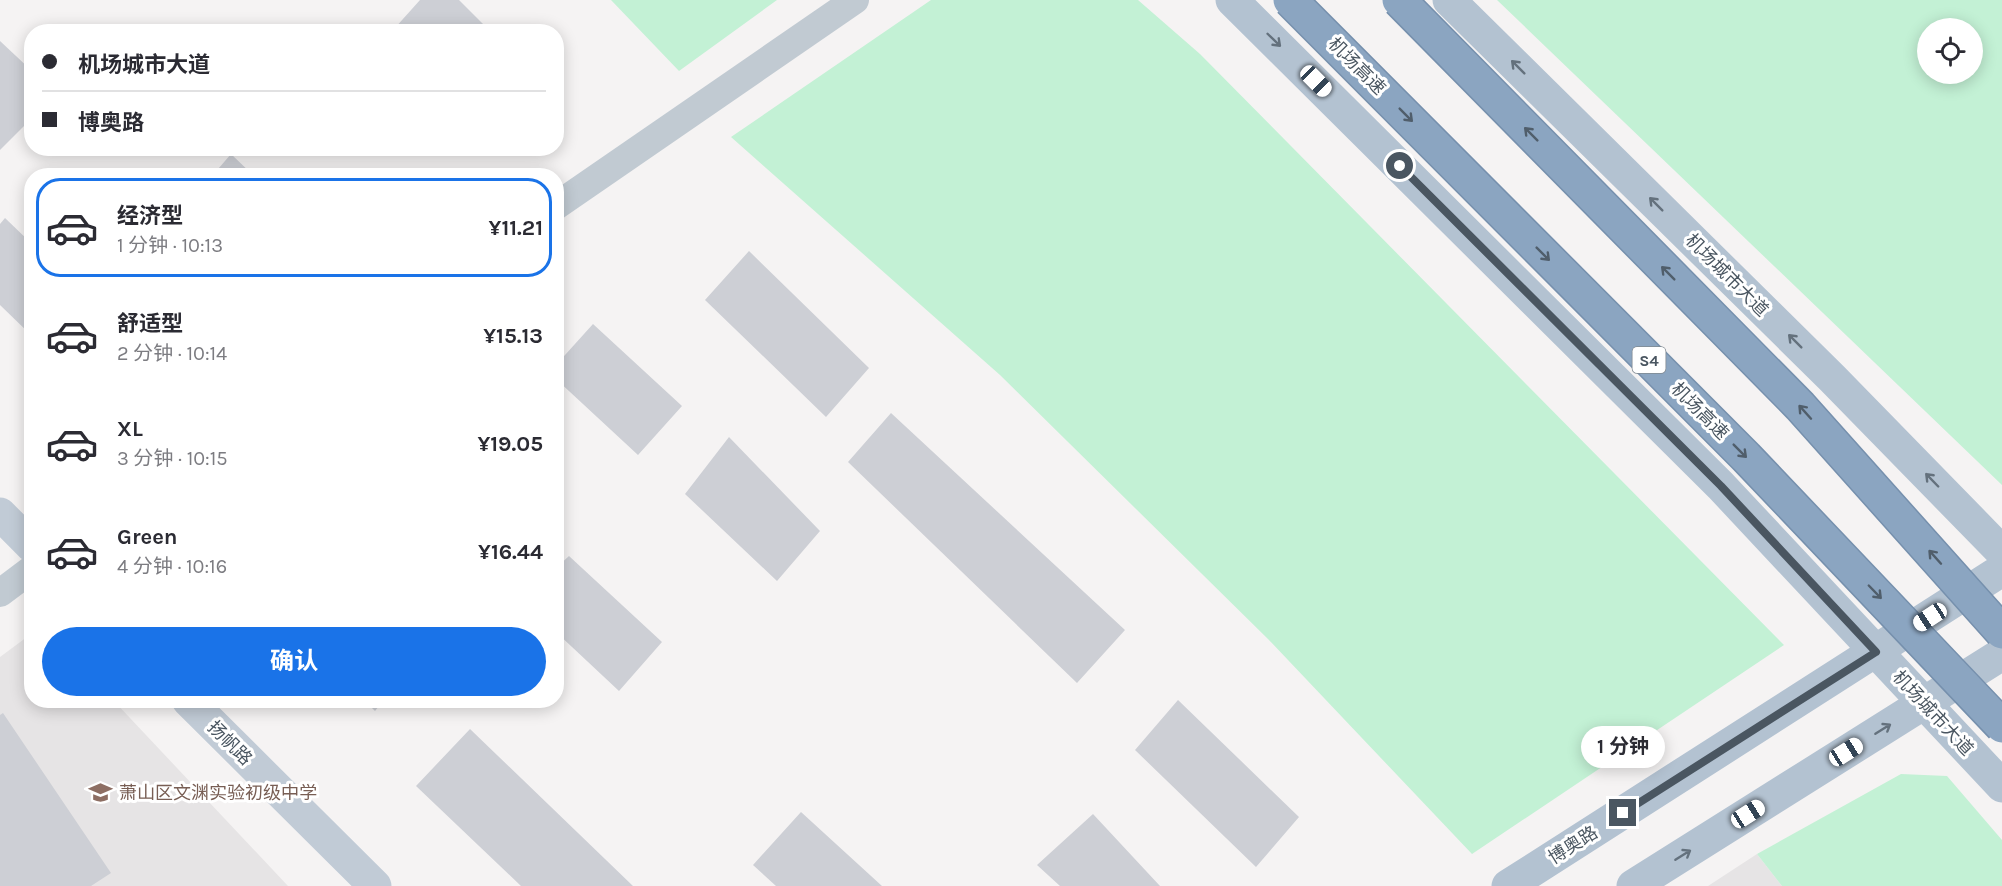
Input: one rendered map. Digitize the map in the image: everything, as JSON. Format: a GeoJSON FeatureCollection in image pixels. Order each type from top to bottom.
{"type":"FeatureCollection","features":[{"type":"Feature","properties":{"kind":"highway","name":"机场高速"},"geometry":{"type":"LineString","coordinates":[[1290,0],[1746,457],[2002,726]]}},
{"type":"Feature","properties":{"kind":"highway"},"geometry":{"type":"LineString","coordinates":[[1399,0],[1800,406],[2002,632]]}},
{"type":"Feature","properties":{"kind":"main road","name":"机场城市大道"},"geometry":{"type":"LineString","coordinates":[[1232,0],[1721,486],[2002,786]]}},
{"type":"Feature","properties":{"kind":"main road","name":"机场城市大道"},"geometry":{"type":"LineString","coordinates":[[1449,0],[1824,369],[2002,552]]}},
{"type":"Feature","properties":{"kind":"main road","name":"博奥路"},"geometry":{"type":"LineString","coordinates":[[1508,886],[2002,570]]}},
{"type":"Feature","properties":{"kind":"main road"},"geometry":{"type":"LineString","coordinates":[[1633,886],[2002,654]]}},
{"type":"Feature","properties":{"kind":"street"},"geometry":{"type":"LineString","coordinates":[[564,200],[855,0]]}},
{"type":"Feature","properties":{"kind":"street"},"geometry":{"type":"LineString","coordinates":[[0,514],[24,538]]}},
{"type":"Feature","properties":{"kind":"street"},"geometry":{"type":"LineString","coordinates":[[0,592],[24,575]]}},
{"type":"Feature","properties":{"kind":"street","name":"扬帆路"},"geometry":{"type":"LineString","coordinates":[[196,708],[375,886]]}},
{"type":"Feature","properties":{"kind":"shaded area","name":"萧山区文渊实验初级中学"},"geometry":{"type":"Polygon","coordinates":[[[24,639],[24,708],[121,708],[288,886],[0,886],[0,657],[24,639]]]}},
{"type":"Feature","properties":{"kind":"shaded area"},"geometry":{"type":"Polygon","coordinates":[[[1757,854],[1782,886],[1708,886],[1757,854]]]}},
{"type":"Feature","properties":{"kind":"green space"},"geometry":{"type":"Polygon","coordinates":[[[611,0],[777,0],[679,71],[611,0]]]}},
{"type":"Feature","properties":{"kind":"green space"},"geometry":{"type":"Polygon","coordinates":[[[931,0],[1138,0],[1200,54],[1784,645],[1472,854],[1268,639],[1000,375],[731,137],[931,0]]]}},
{"type":"Feature","properties":{"kind":"green space"},"geometry":{"type":"Polygon","coordinates":[[[1497,0],[2002,0],[2002,485],[1497,0]]]}},
{"type":"Feature","properties":{"kind":"green space"},"geometry":{"type":"Polygon","coordinates":[[[1901,774],[1947,776],[2002,840],[2002,886],[1782,886],[1757,854],[1901,774]]]}},
{"type":"Feature","properties":{"kind":"building"},"geometry":{"type":"Polygon","coordinates":[[[420,0],[459,0],[483,24],[398,24],[420,0]]]}},
{"type":"Feature","properties":{"kind":"building"},"geometry":{"type":"Polygon","coordinates":[[[0,41],[24,64],[24,126],[0,150],[0,41]]]}},
{"type":"Feature","properties":{"kind":"building"},"geometry":{"type":"Polygon","coordinates":[[[229,156],[233,156],[246,168],[219,168],[229,156]]]}},
{"type":"Feature","properties":{"kind":"building"},"geometry":{"type":"Polygon","coordinates":[[[5,218],[24,236],[24,328],[0,305],[0,224],[5,218]]]}},
{"type":"Feature","properties":{"kind":"building"},"geometry":{"type":"Polygon","coordinates":[[[749,251],[869,368],[826,417],[705,300],[749,251]]]}},
{"type":"Feature","properties":{"kind":"building"},"geometry":{"type":"Polygon","coordinates":[[[593,324],[682,406],[638,455],[564,386],[564,356],[593,324]]]}},
{"type":"Feature","properties":{"kind":"building"},"geometry":{"type":"Polygon","coordinates":[[[891,413],[1125,630],[1077,683],[848,462],[891,413]]]}},
{"type":"Feature","properties":{"kind":"building"},"geometry":{"type":"Polygon","coordinates":[[[729,437],[820,531],[777,581],[685,494],[729,437]]]}},
{"type":"Feature","properties":{"kind":"building"},"geometry":{"type":"Polygon","coordinates":[[[569,556],[662,642],[619,691],[564,639],[564,561],[569,556]]]}},
{"type":"Feature","properties":{"kind":"building"},"geometry":{"type":"Polygon","coordinates":[[[1178,700],[1299,817],[1256,867],[1135,750],[1178,700]]]}},
{"type":"Feature","properties":{"kind":"building"},"geometry":{"type":"Polygon","coordinates":[[[3,713],[111,873],[91,886],[0,886],[0,715],[3,713]]]}},
{"type":"Feature","properties":{"kind":"building"},"geometry":{"type":"Polygon","coordinates":[[[470,729],[633,886],[521,886],[416,786],[470,729]]]}},
{"type":"Feature","properties":{"kind":"building"},"geometry":{"type":"Polygon","coordinates":[[[801,812],[882,886],[776,886],[753,865],[801,812]]]}},
{"type":"Feature","properties":{"kind":"building"},"geometry":{"type":"Polygon","coordinates":[[[1093,814],[1160,886],[1060,886],[1037,865],[1093,814]]]}},
{"type":"Feature","properties":{"kind":"place","name":"萧山区文渊实验初级中学"},"geometry":{"type":"Point","coordinates":[101,793]}},
{"type":"Feature","properties":{"kind":"route"},"geometry":{"type":"LineString","coordinates":[[1400,166],[1721,486],[1876,652],[1623,813]]}}]}
